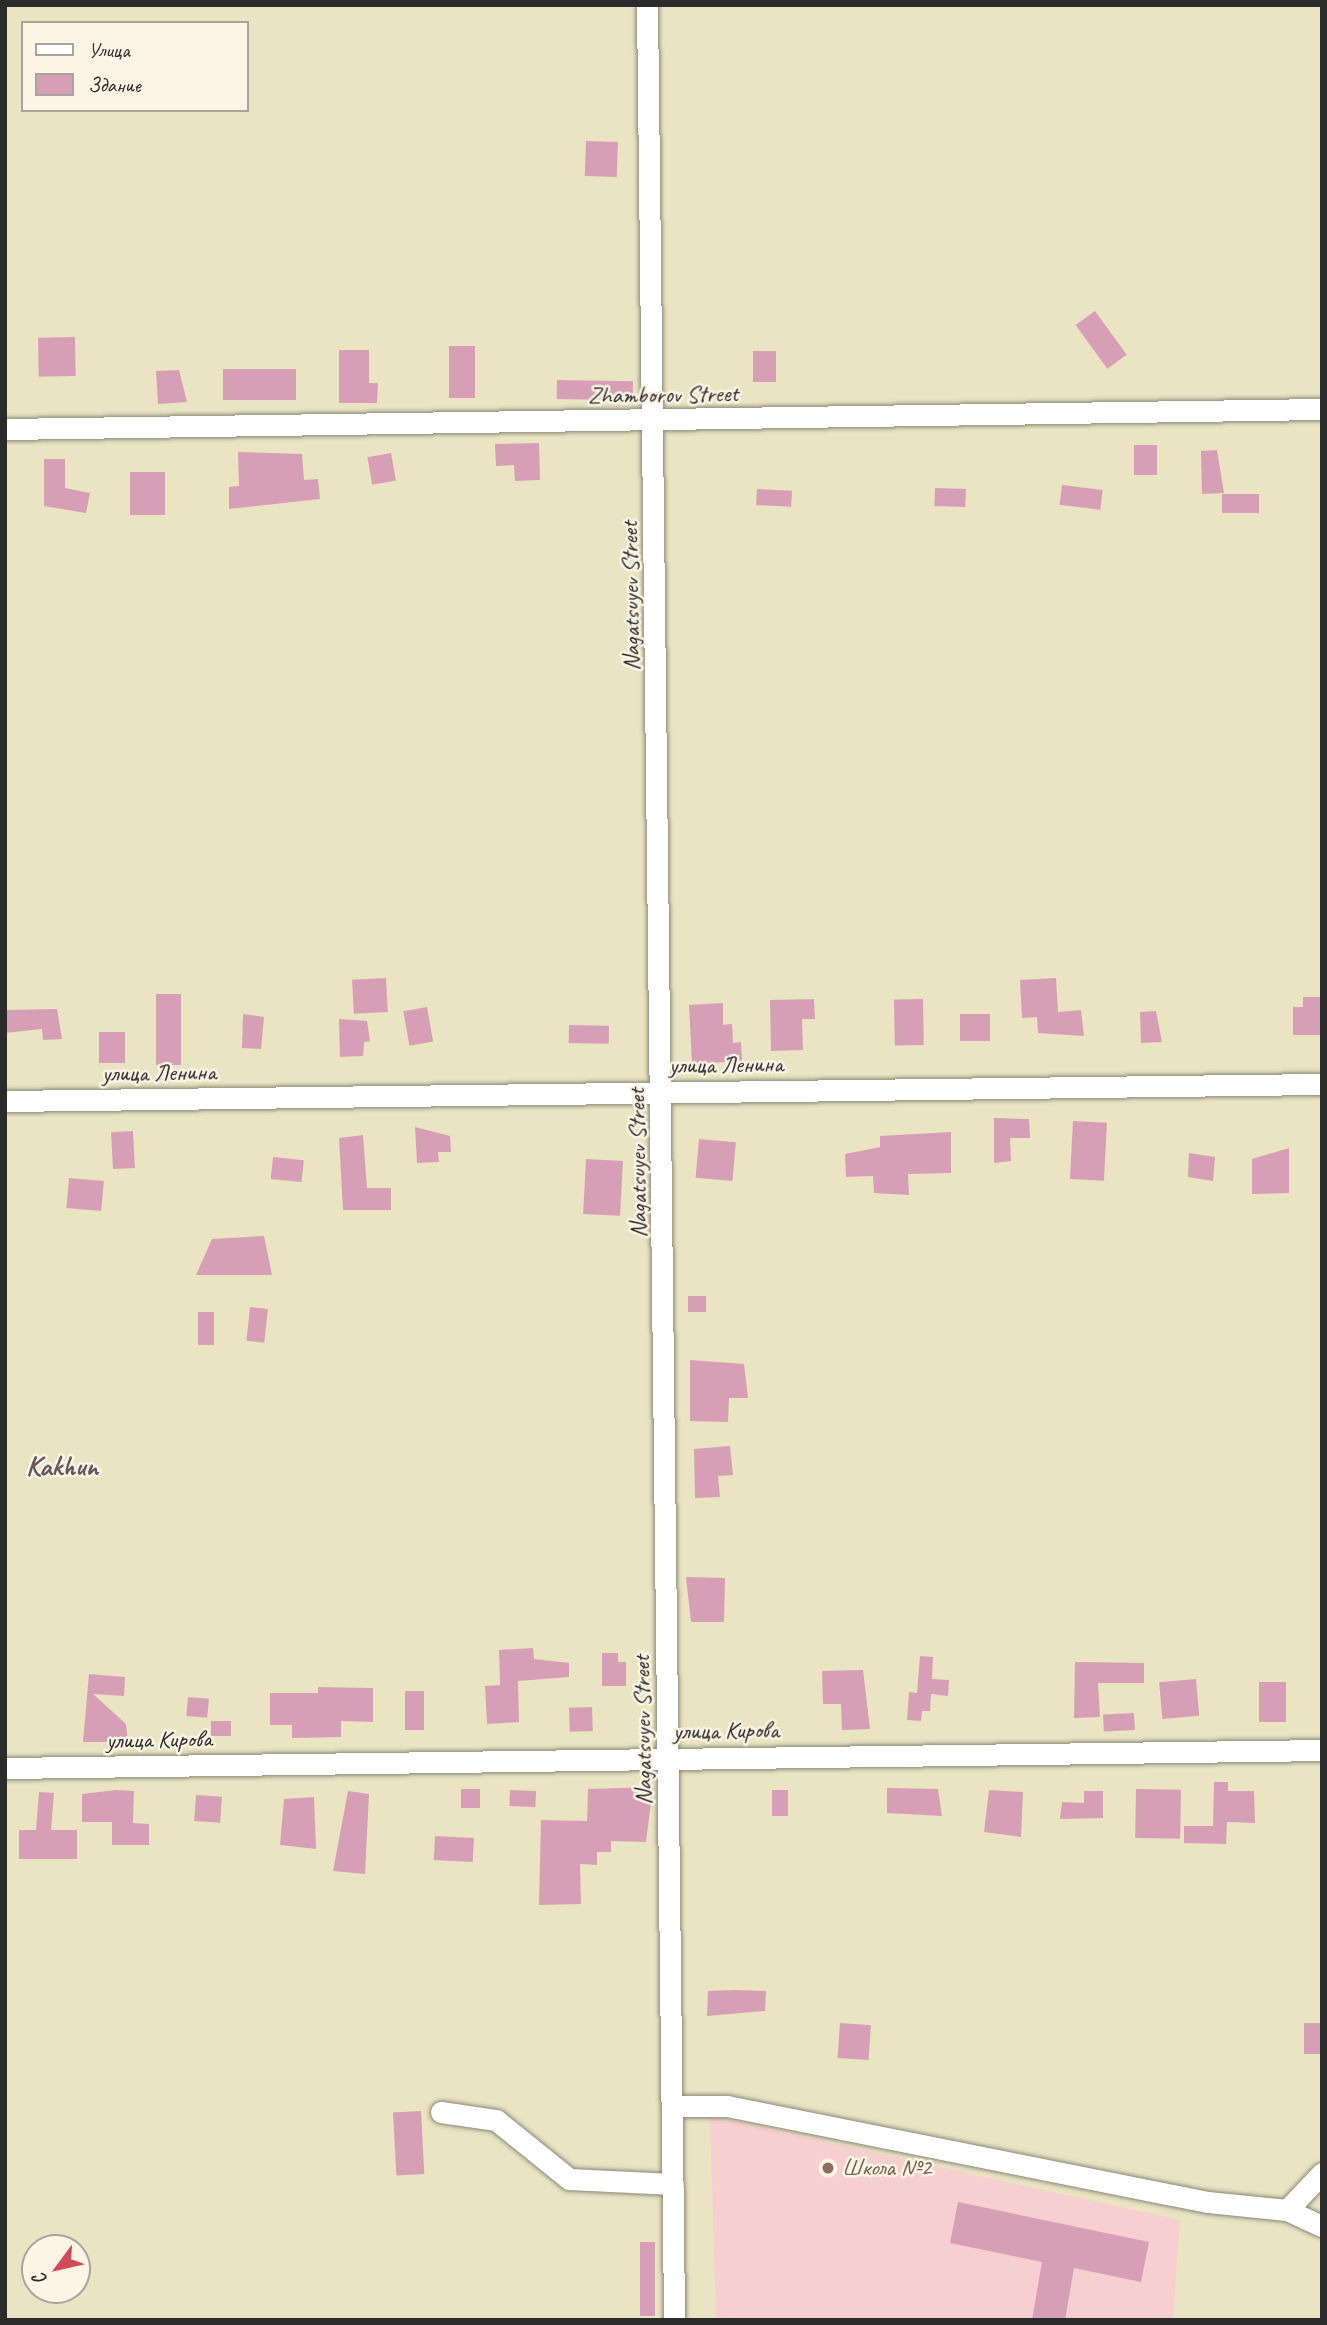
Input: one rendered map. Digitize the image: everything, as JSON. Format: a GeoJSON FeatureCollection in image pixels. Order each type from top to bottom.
{"type":"FeatureCollection","features":[{"type":"Feature","properties":{"kind":"street","name":"Nagatsuyev Street"},"geometry":{"type":"LineString","coordinates":[[647,5],[664,1093],[674,2320]]}},
{"type":"Feature","properties":{"kind":"street","name":"Zhamborov Street"},"geometry":{"type":"LineString","coordinates":[[5,429],[654,422],[1322,409]]}},
{"type":"Feature","properties":{"kind":"street","name":"улица Ленина"},"geometry":{"type":"LineString","coordinates":[[5,1101],[1322,1084]]}},
{"type":"Feature","properties":{"kind":"street","name":"улица Кирова"},"geometry":{"type":"LineString","coordinates":[[5,1768],[1322,1750]]}},
{"type":"Feature","properties":{"kind":"street"},"geometry":{"type":"LineString","coordinates":[[673,2106],[727,2106],[1208,2202],[1287,2210],[1322,2226]]}},
{"type":"Feature","properties":{"kind":"street"},"geometry":{"type":"LineString","coordinates":[[441,2112],[496,2120],[569,2179],[673,2184]]}},
{"type":"Feature","properties":{"kind":"street"},"geometry":{"type":"LineString","coordinates":[[1287,2210],[1322,2174]]}},
{"type":"Feature","properties":{"kind":"shaded area","name":"Школа №2"},"geometry":{"type":"Polygon","coordinates":[[[710,2116],[1180,2220],[1173,2320],[716,2320],[710,2116]]]}},
{"type":"Feature","properties":{"kind":"building"},"geometry":{"type":"Polygon","coordinates":[[[586,141],[618,142],[617,177],[585,176],[586,141]]]}},
{"type":"Feature","properties":{"kind":"building"},"geometry":{"type":"Polygon","coordinates":[[[1095,311],[1127,355],[1107,369],[1076,325],[1095,311]]]}},
{"type":"Feature","properties":{"kind":"building"},"geometry":{"type":"Polygon","coordinates":[[[75,337],[76,376],[39,377],[38,338],[75,337]]]}},
{"type":"Feature","properties":{"kind":"building"},"geometry":{"type":"Polygon","coordinates":[[[449,346],[475,346],[475,398],[449,398],[449,346]]]}},
{"type":"Feature","properties":{"kind":"building"},"geometry":{"type":"Polygon","coordinates":[[[339,350],[369,350],[369,383],[378,383],[377,403],[339,403],[339,350]]]}},
{"type":"Feature","properties":{"kind":"building"},"geometry":{"type":"Polygon","coordinates":[[[753,351],[776,351],[776,382],[753,382],[753,351]]]}},
{"type":"Feature","properties":{"kind":"building"},"geometry":{"type":"Polygon","coordinates":[[[223,369],[296,369],[296,400],[223,400],[223,369]]]}},
{"type":"Feature","properties":{"kind":"building"},"geometry":{"type":"Polygon","coordinates":[[[179,370],[187,402],[158,404],[156,371],[179,370]]]}},
{"type":"Feature","properties":{"kind":"building"},"geometry":{"type":"Polygon","coordinates":[[[557,380],[633,381],[633,400],[557,399],[557,380]]]}},
{"type":"Feature","properties":{"kind":"building"},"geometry":{"type":"Polygon","coordinates":[[[539,443],[540,480],[515,481],[514,465],[496,466],[495,444],[539,443]]]}},
{"type":"Feature","properties":{"kind":"building"},"geometry":{"type":"Polygon","coordinates":[[[1134,445],[1157,445],[1157,475],[1134,475],[1134,445]]]}},
{"type":"Feature","properties":{"kind":"building"},"geometry":{"type":"Polygon","coordinates":[[[1217,450],[1224,493],[1202,494],[1201,451],[1217,450]]]}},
{"type":"Feature","properties":{"kind":"building"},"geometry":{"type":"Polygon","coordinates":[[[238,452],[302,454],[304,480],[318,479],[320,499],[229,509],[229,487],[239,486],[238,452]]]}},
{"type":"Feature","properties":{"kind":"building"},"geometry":{"type":"Polygon","coordinates":[[[391,453],[396,481],[372,485],[367,457],[391,453]]]}},
{"type":"Feature","properties":{"kind":"building"},"geometry":{"type":"Polygon","coordinates":[[[44,459],[65,459],[65,488],[90,493],[86,513],[44,506],[44,459]]]}},
{"type":"Feature","properties":{"kind":"building"},"geometry":{"type":"Polygon","coordinates":[[[130,472],[165,472],[165,515],[130,515],[130,472]]]}},
{"type":"Feature","properties":{"kind":"building"},"geometry":{"type":"Polygon","coordinates":[[[1062,485],[1103,490],[1100,510],[1060,505],[1062,485]]]}},
{"type":"Feature","properties":{"kind":"building"},"geometry":{"type":"Polygon","coordinates":[[[935,488],[966,489],[965,507],[934,506],[935,488]]]}},
{"type":"Feature","properties":{"kind":"building"},"geometry":{"type":"Polygon","coordinates":[[[757,489],[792,491],[791,507],[756,505],[757,489]]]}},
{"type":"Feature","properties":{"kind":"building"},"geometry":{"type":"Polygon","coordinates":[[[1222,494],[1259,494],[1259,513],[1222,513],[1222,494]]]}},
{"type":"Feature","properties":{"kind":"building"},"geometry":{"type":"Polygon","coordinates":[[[386,978],[388,1012],[354,1014],[352,980],[386,978]]]}},
{"type":"Feature","properties":{"kind":"building"},"geometry":{"type":"Polygon","coordinates":[[[1056,978],[1058,1012],[1081,1010],[1084,1036],[1038,1033],[1037,1017],[1022,1018],[1020,980],[1056,978]]]}},
{"type":"Feature","properties":{"kind":"building"},"geometry":{"type":"Polygon","coordinates":[[[156,994],[181,994],[181,1065],[156,1065],[156,994]]]}},
{"type":"Feature","properties":{"kind":"building"},"geometry":{"type":"Polygon","coordinates":[[[1303,997],[1321,997],[1322,1035],[1293,1035],[1293,1007],[1303,1007],[1303,997]]]}},
{"type":"Feature","properties":{"kind":"building"},"geometry":{"type":"Polygon","coordinates":[[[814,999],[815,1019],[802,1019],[803,1050],[771,1051],[770,1000],[814,999]]]}},
{"type":"Feature","properties":{"kind":"building"},"geometry":{"type":"Polygon","coordinates":[[[923,999],[924,1045],[895,1045],[894,1000],[923,999]]]}},
{"type":"Feature","properties":{"kind":"building"},"geometry":{"type":"Polygon","coordinates":[[[723,1003],[723,1025],[732,1024],[733,1043],[741,1042],[742,1061],[692,1064],[689,1005],[723,1003]]]}},
{"type":"Feature","properties":{"kind":"building"},"geometry":{"type":"Polygon","coordinates":[[[427,1007],[433,1041],[409,1046],[403,1011],[427,1007]]]}},
{"type":"Feature","properties":{"kind":"building"},"geometry":{"type":"Polygon","coordinates":[[[57,1009],[62,1039],[43,1040],[42,1029],[5,1033],[5,1010],[57,1009]]]}},
{"type":"Feature","properties":{"kind":"building"},"geometry":{"type":"Polygon","coordinates":[[[1156,1011],[1162,1042],[1141,1043],[1140,1012],[1156,1011]]]}},
{"type":"Feature","properties":{"kind":"building"},"geometry":{"type":"Polygon","coordinates":[[[243,1014],[264,1017],[261,1049],[242,1048],[243,1014]]]}},
{"type":"Feature","properties":{"kind":"building"},"geometry":{"type":"Polygon","coordinates":[[[960,1014],[990,1014],[990,1041],[960,1041],[960,1014]]]}},
{"type":"Feature","properties":{"kind":"building"},"geometry":{"type":"Polygon","coordinates":[[[339,1019],[367,1021],[370,1041],[364,1042],[363,1056],[340,1057],[339,1019]]]}},
{"type":"Feature","properties":{"kind":"building"},"geometry":{"type":"Polygon","coordinates":[[[569,1025],[609,1026],[609,1044],[569,1043],[569,1025]]]}},
{"type":"Feature","properties":{"kind":"building"},"geometry":{"type":"Polygon","coordinates":[[[99,1032],[125,1032],[125,1063],[99,1063],[99,1032]]]}},
{"type":"Feature","properties":{"kind":"building"},"geometry":{"type":"Polygon","coordinates":[[[994,1118],[1029,1119],[1030,1138],[1010,1138],[1011,1161],[994,1163],[994,1118]]]}},
{"type":"Feature","properties":{"kind":"building"},"geometry":{"type":"Polygon","coordinates":[[[1073,1121],[1107,1123],[1104,1181],[1070,1179],[1073,1121]]]}},
{"type":"Feature","properties":{"kind":"building"},"geometry":{"type":"Polygon","coordinates":[[[415,1127],[450,1136],[451,1152],[438,1152],[439,1162],[417,1163],[415,1127]]]}},
{"type":"Feature","properties":{"kind":"building"},"geometry":{"type":"Polygon","coordinates":[[[133,1131],[135,1168],[113,1169],[111,1132],[133,1131]]]}},
{"type":"Feature","properties":{"kind":"building"},"geometry":{"type":"Polygon","coordinates":[[[951,1132],[951,1173],[908,1174],[909,1195],[874,1193],[873,1176],[846,1177],[845,1154],[880,1147],[880,1136],[951,1132]]]}},
{"type":"Feature","properties":{"kind":"building"},"geometry":{"type":"Polygon","coordinates":[[[363,1135],[367,1188],[391,1188],[391,1210],[343,1210],[339,1138],[363,1135]]]}},
{"type":"Feature","properties":{"kind":"building"},"geometry":{"type":"Polygon","coordinates":[[[699,1139],[736,1142],[732,1181],[696,1178],[699,1139]]]}},
{"type":"Feature","properties":{"kind":"building"},"geometry":{"type":"Polygon","coordinates":[[[1289,1148],[1289,1193],[1252,1194],[1252,1159],[1289,1148]]]}},
{"type":"Feature","properties":{"kind":"building"},"geometry":{"type":"Polygon","coordinates":[[[1189,1153],[1215,1157],[1213,1181],[1188,1177],[1189,1153]]]}},
{"type":"Feature","properties":{"kind":"building"},"geometry":{"type":"Polygon","coordinates":[[[273,1157],[304,1160],[302,1182],[271,1179],[273,1157]]]}},
{"type":"Feature","properties":{"kind":"building"},"geometry":{"type":"Polygon","coordinates":[[[586,1159],[623,1161],[620,1216],[583,1214],[586,1159]]]}},
{"type":"Feature","properties":{"kind":"building"},"geometry":{"type":"Polygon","coordinates":[[[69,1178],[104,1181],[101,1211],[66,1208],[69,1178]]]}},
{"type":"Feature","properties":{"kind":"building"},"geometry":{"type":"Polygon","coordinates":[[[264,1236],[272,1275],[196,1275],[212,1239],[264,1236]]]}},
{"type":"Feature","properties":{"kind":"building"},"geometry":{"type":"Polygon","coordinates":[[[688,1296],[706,1296],[706,1312],[688,1312],[688,1296]]]}},
{"type":"Feature","properties":{"kind":"building"},"geometry":{"type":"Polygon","coordinates":[[[250,1307],[268,1309],[264,1343],[246,1341],[250,1307]]]}},
{"type":"Feature","properties":{"kind":"building"},"geometry":{"type":"Polygon","coordinates":[[[198,1312],[214,1312],[214,1345],[198,1345],[198,1312]]]}},
{"type":"Feature","properties":{"kind":"building"},"geometry":{"type":"Polygon","coordinates":[[[690,1360],[744,1364],[748,1398],[729,1398],[728,1422],[690,1421],[690,1360]]]}},
{"type":"Feature","properties":{"kind":"building"},"geometry":{"type":"Polygon","coordinates":[[[730,1446],[733,1475],[718,1476],[720,1497],[695,1498],[694,1449],[730,1446]]]}},
{"type":"Feature","properties":{"kind":"building"},"geometry":{"type":"Polygon","coordinates":[[[686,1577],[725,1578],[724,1622],[691,1622],[686,1577]]]}},
{"type":"Feature","properties":{"kind":"building"},"geometry":{"type":"Polygon","coordinates":[[[533,1648],[534,1659],[569,1663],[569,1677],[518,1681],[519,1722],[487,1724],[485,1686],[500,1685],[499,1650],[533,1648]]]}},
{"type":"Feature","properties":{"kind":"building"},"geometry":{"type":"Polygon","coordinates":[[[602,1653],[618,1653],[618,1662],[626,1662],[626,1686],[602,1686],[602,1653]]]}},
{"type":"Feature","properties":{"kind":"building"},"geometry":{"type":"Polygon","coordinates":[[[920,1656],[933,1657],[932,1679],[949,1680],[948,1696],[931,1694],[930,1711],[922,1711],[921,1721],[907,1720],[909,1692],[917,1693],[920,1656]]]}},
{"type":"Feature","properties":{"kind":"building"},"geometry":{"type":"Polygon","coordinates":[[[1075,1662],[1144,1663],[1144,1683],[1098,1683],[1100,1717],[1074,1718],[1075,1662]]]}},
{"type":"Feature","properties":{"kind":"building"},"geometry":{"type":"Polygon","coordinates":[[[863,1670],[870,1729],[842,1730],[841,1704],[823,1704],[822,1671],[863,1670]]]}},
{"type":"Feature","properties":{"kind":"building"},"geometry":{"type":"Polygon","coordinates":[[[89,1674],[125,1677],[124,1696],[93,1694],[126,1724],[128,1742],[83,1742],[89,1674]]]}},
{"type":"Feature","properties":{"kind":"building"},"geometry":{"type":"Polygon","coordinates":[[[1196,1679],[1199,1716],[1162,1719],[1159,1682],[1196,1679]]]}},
{"type":"Feature","properties":{"kind":"building"},"geometry":{"type":"Polygon","coordinates":[[[1259,1682],[1286,1682],[1286,1722],[1259,1722],[1259,1682]]]}},
{"type":"Feature","properties":{"kind":"building"},"geometry":{"type":"Polygon","coordinates":[[[318,1687],[373,1688],[373,1722],[341,1721],[341,1737],[292,1738],[292,1725],[270,1725],[270,1693],[318,1693],[318,1687]]]}},
{"type":"Feature","properties":{"kind":"building"},"geometry":{"type":"Polygon","coordinates":[[[405,1691],[424,1691],[424,1730],[405,1730],[405,1691]]]}},
{"type":"Feature","properties":{"kind":"building"},"geometry":{"type":"Polygon","coordinates":[[[188,1697],[209,1699],[207,1718],[186,1716],[188,1697]]]}},
{"type":"Feature","properties":{"kind":"building"},"geometry":{"type":"Polygon","coordinates":[[[592,1707],[593,1731],[570,1732],[569,1708],[592,1707]]]}},
{"type":"Feature","properties":{"kind":"building"},"geometry":{"type":"Polygon","coordinates":[[[1134,1713],[1135,1730],[1104,1732],[1103,1715],[1134,1713]]]}},
{"type":"Feature","properties":{"kind":"building"},"geometry":{"type":"Polygon","coordinates":[[[211,1721],[231,1721],[231,1736],[211,1736],[211,1721]]]}},
{"type":"Feature","properties":{"kind":"building"},"geometry":{"type":"Polygon","coordinates":[[[1214,1782],[1228,1782],[1228,1791],[1254,1791],[1255,1823],[1227,1822],[1226,1844],[1184,1843],[1184,1826],[1213,1826],[1214,1782]]]}},
{"type":"Feature","properties":{"kind":"building"},"geometry":{"type":"Polygon","coordinates":[[[653,1787],[646,1842],[611,1841],[611,1852],[597,1852],[597,1865],[580,1864],[581,1904],[539,1905],[541,1820],[587,1821],[588,1789],[653,1787]]]}},
{"type":"Feature","properties":{"kind":"building"},"geometry":{"type":"Polygon","coordinates":[[[887,1788],[938,1789],[942,1816],[887,1813],[887,1788]]]}},
{"type":"Feature","properties":{"kind":"building"},"geometry":{"type":"Polygon","coordinates":[[[461,1789],[480,1789],[480,1808],[461,1808],[461,1789]]]}},
{"type":"Feature","properties":{"kind":"building"},"geometry":{"type":"Polygon","coordinates":[[[1136,1789],[1181,1790],[1180,1839],[1135,1838],[1136,1789]]]}},
{"type":"Feature","properties":{"kind":"building"},"geometry":{"type":"Polygon","coordinates":[[[510,1790],[536,1791],[535,1807],[509,1806],[510,1790]]]}},
{"type":"Feature","properties":{"kind":"building"},"geometry":{"type":"Polygon","coordinates":[[[772,1790],[788,1790],[788,1816],[772,1816],[772,1790]]]}},
{"type":"Feature","properties":{"kind":"building"},"geometry":{"type":"Polygon","coordinates":[[[989,1790],[1023,1792],[1021,1837],[984,1832],[989,1790]]]}},
{"type":"Feature","properties":{"kind":"building"},"geometry":{"type":"Polygon","coordinates":[[[134,1791],[133,1823],[149,1824],[149,1845],[112,1845],[112,1822],[82,1822],[82,1794],[134,1791]]]}},
{"type":"Feature","properties":{"kind":"building"},"geometry":{"type":"Polygon","coordinates":[[[348,1791],[369,1794],[365,1874],[333,1871],[348,1791]]]}},
{"type":"Feature","properties":{"kind":"building"},"geometry":{"type":"Polygon","coordinates":[[[1084,1791],[1103,1791],[1103,1818],[1060,1819],[1062,1802],[1084,1803],[1084,1791]]]}},
{"type":"Feature","properties":{"kind":"building"},"geometry":{"type":"Polygon","coordinates":[[[39,1792],[54,1793],[51,1830],[77,1830],[77,1859],[19,1859],[19,1830],[36,1830],[39,1792]]]}},
{"type":"Feature","properties":{"kind":"building"},"geometry":{"type":"Polygon","coordinates":[[[196,1795],[222,1797],[220,1823],[194,1821],[196,1795]]]}},
{"type":"Feature","properties":{"kind":"building"},"geometry":{"type":"Polygon","coordinates":[[[314,1797],[316,1849],[280,1845],[284,1799],[314,1797]]]}},
{"type":"Feature","properties":{"kind":"building"},"geometry":{"type":"Polygon","coordinates":[[[435,1836],[474,1838],[473,1862],[434,1860],[435,1836]]]}},
{"type":"Feature","properties":{"kind":"building"},"geometry":{"type":"Polygon","coordinates":[[[708,1991],[766,1991],[765,2011],[707,2016],[708,1991]]]}},
{"type":"Feature","properties":{"kind":"building"},"geometry":{"type":"Polygon","coordinates":[[[840,2023],[871,2025],[868,2060],[838,2058],[840,2023]]]}},
{"type":"Feature","properties":{"kind":"building"},"geometry":{"type":"Polygon","coordinates":[[[1304,2023],[1322,2023],[1322,2054],[1304,2054],[1304,2023]]]}},
{"type":"Feature","properties":{"kind":"building"},"geometry":{"type":"Polygon","coordinates":[[[421,2111],[424,2174],[396,2175],[393,2112],[421,2111]]]}},
{"type":"Feature","properties":{"kind":"building"},"geometry":{"type":"Polygon","coordinates":[[[958,2202],[1149,2242],[1141,2282],[1074,2268],[1065,2320],[1032,2320],[1042,2262],[950,2243],[958,2202]]]}},
{"type":"Feature","properties":{"kind":"building"},"geometry":{"type":"Polygon","coordinates":[[[640,2242],[655,2242],[655,2316],[640,2316],[640,2242]]]}},
{"type":"Feature","properties":{"kind":"place","name":"Школа №2"},"geometry":{"type":"Point","coordinates":[828,2168]}},
{"type":"Feature","properties":{"kind":"district","name":"Kakhun"},"geometry":{"type":"Point","coordinates":[62,1466]}}]}
